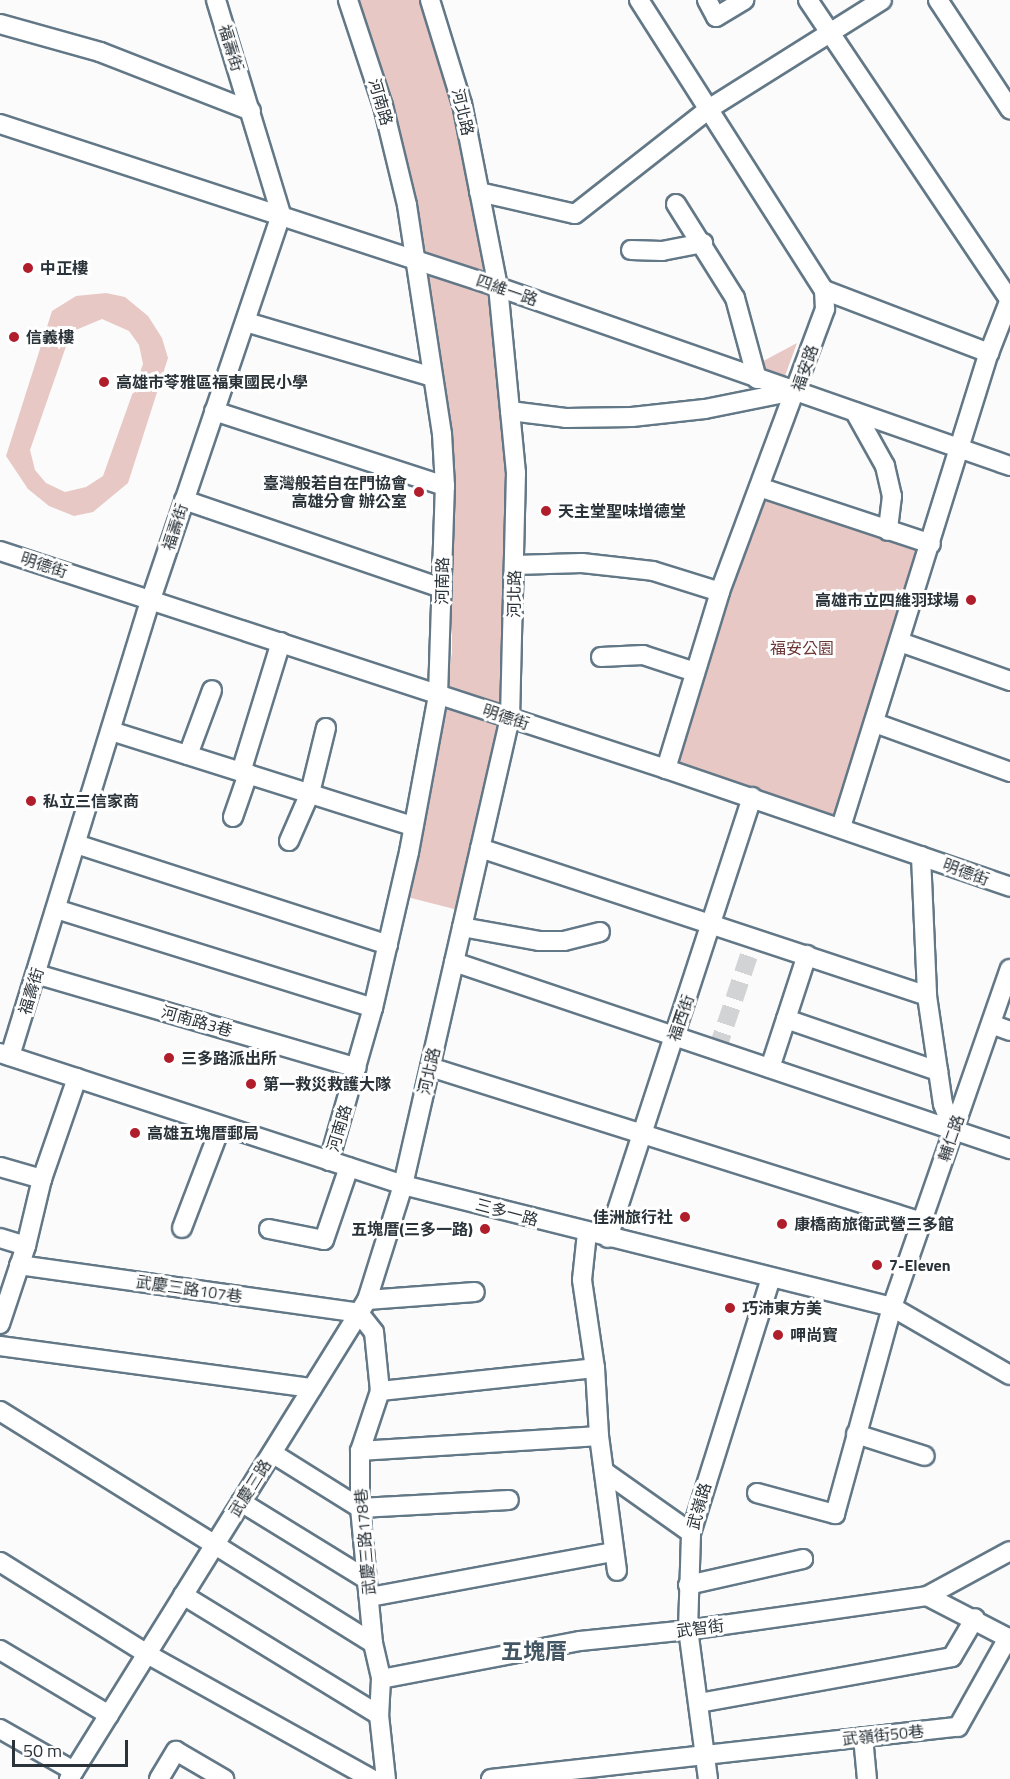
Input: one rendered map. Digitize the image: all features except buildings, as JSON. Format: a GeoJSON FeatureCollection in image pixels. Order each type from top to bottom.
{"type":"FeatureCollection","features":[{"type":"Feature","properties":{"kind":"street","name":"福壽街"},"geometry":{"type":"LineString","coordinates":[[5,1054],[36,974],[151,599],[281,214],[216,0]]}},
{"type":"Feature","properties":{"kind":"street","name":"河南路"},"geometry":{"type":"LineString","coordinates":[[329,1161],[357,1068],[388,945],[438,694],[445,486],[442,435],[417,261],[383,106],[348,0]]}},
{"type":"Feature","properties":{"kind":"street","name":"河北路"},"geometry":{"type":"LineString","coordinates":[[402,1185],[510,718],[515,564],[516,473],[498,287],[462,104],[430,0]]}},
{"type":"Feature","properties":{"kind":"street"},"geometry":{"type":"LineString","coordinates":[[639,0],[824,290],[989,353]]}},
{"type":"Feature","properties":{"kind":"street"},"geometry":{"type":"LineString","coordinates":[[707,0],[716,17],[744,0]]}},
{"type":"Feature","properties":{"kind":"street"},"geometry":{"type":"LineString","coordinates":[[808,0],[1009,299],[989,353],[841,827]]}},
{"type":"Feature","properties":{"kind":"street"},"geometry":{"type":"LineString","coordinates":[[479,192],[575,214],[710,108],[882,0]]}},
{"type":"Feature","properties":{"kind":"street"},"geometry":{"type":"LineString","coordinates":[[939,0],[1010,109]]}},
{"type":"Feature","properties":{"kind":"street"},"geometry":{"type":"LineString","coordinates":[[0,24],[100,52],[251,111]]}},
{"type":"Feature","properties":{"kind":"street","name":"四維一路"},"geometry":{"type":"LineString","coordinates":[[0,124],[281,214],[498,287],[757,379],[1010,465]]}},
{"type":"Feature","properties":{"kind":"street"},"geometry":{"type":"LineString","coordinates":[[676,204],[703,243],[735,298],[757,379]]}},
{"type":"Feature","properties":{"kind":"street"},"geometry":{"type":"LineString","coordinates":[[632,250],[662,251],[703,243]]}},
{"type":"Feature","properties":{"kind":"street","name":"福安路"},"geometry":{"type":"LineString","coordinates":[[666,769],[720,592],[797,391],[825,309],[824,290]]}},
{"type":"Feature","properties":{"kind":"street"},"geometry":{"type":"LineString","coordinates":[[246,321],[433,377]]}},
{"type":"Feature","properties":{"kind":"street"},"geometry":{"type":"LineString","coordinates":[[510,411],[566,418],[632,417],[705,408],[797,391]]}},
{"type":"Feature","properties":{"kind":"street"},"geometry":{"type":"LineString","coordinates":[[214,411],[445,486]]}},
{"type":"Feature","properties":{"kind":"street"},"geometry":{"type":"LineString","coordinates":[[855,412],[885,466],[892,496],[888,531]]}},
{"type":"Feature","properties":{"kind":"street"},"geometry":{"type":"LineString","coordinates":[[759,487],[931,544]]}},
{"type":"Feature","properties":{"kind":"street"},"geometry":{"type":"LineString","coordinates":[[184,500],[441,588]]}},
{"type":"Feature","properties":{"kind":"street","name":"明德街"},"geometry":{"type":"LineString","coordinates":[[0,551],[752,797],[1010,888]]}},
{"type":"Feature","properties":{"kind":"street"},"geometry":{"type":"LineString","coordinates":[[515,564],[582,563],[653,571],[720,592]]}},
{"type":"Feature","properties":{"kind":"street"},"geometry":{"type":"LineString","coordinates":[[233,817],[281,642]]}},
{"type":"Feature","properties":{"kind":"street"},"geometry":{"type":"LineString","coordinates":[[900,642],[1010,681]]}},
{"type":"Feature","properties":{"kind":"street"},"geometry":{"type":"LineString","coordinates":[[601,657],[644,655],[696,672]]}},
{"type":"Feature","properties":{"kind":"street"},"geometry":{"type":"LineString","coordinates":[[188,755],[212,690]]}},
{"type":"Feature","properties":{"kind":"street"},"geometry":{"type":"LineString","coordinates":[[875,723],[1010,772]]}},
{"type":"Feature","properties":{"kind":"street"},"geometry":{"type":"LineString","coordinates":[[289,841],[310,794],[326,728]]}},
{"type":"Feature","properties":{"kind":"street"},"geometry":{"type":"LineString","coordinates":[[111,731],[413,826]]}},
{"type":"Feature","properties":{"kind":"street","name":"福西街"},"geometry":{"type":"LineString","coordinates":[[608,1238],[713,924],[752,797]]}},
{"type":"Feature","properties":{"kind":"street"},"geometry":{"type":"LineString","coordinates":[[76,844],[388,945]]}},
{"type":"Feature","properties":{"kind":"street"},"geometry":{"type":"LineString","coordinates":[[480,848],[927,996]]}},
{"type":"Feature","properties":{"kind":"street"},"geometry":{"type":"LineString","coordinates":[[921,856],[927,996],[943,1104],[953,1130]]}},
{"type":"Feature","properties":{"kind":"street"},"geometry":{"type":"LineString","coordinates":[[56,909],[373,1008]]}},
{"type":"Feature","properties":{"kind":"street"},"geometry":{"type":"LineString","coordinates":[[462,927],[539,940],[564,941],[600,932]]}},
{"type":"Feature","properties":{"kind":"street"},"geometry":{"type":"LineString","coordinates":[[770,1068],[807,956]]}},
{"type":"Feature","properties":{"kind":"street"},"geometry":{"type":"LineString","coordinates":[[454,962],[1010,1149]]}},
{"type":"Feature","properties":{"kind":"street","name":"輔仁路"},"geometry":{"type":"LineString","coordinates":[[757,1493],[836,1514],[892,1307],[1009,971]]}},
{"type":"Feature","properties":{"kind":"street","name":"河南路3巷"},"geometry":{"type":"LineString","coordinates":[[36,974],[357,1068]]}},
{"type":"Feature","properties":{"kind":"street"},"geometry":{"type":"LineString","coordinates":[[786,1019],[938,1071]]}},
{"type":"Feature","properties":{"kind":"street"},"geometry":{"type":"LineString","coordinates":[[990,1024],[1010,1031]]}},
{"type":"Feature","properties":{"kind":"street","name":"三多一路"},"geometry":{"type":"LineString","coordinates":[[5,1054],[402,1185],[586,1233],[892,1307],[1010,1375]]}},
{"type":"Feature","properties":{"kind":"street"},"geometry":{"type":"LineString","coordinates":[[430,1067],[922,1222]]}},
{"type":"Feature","properties":{"kind":"street"},"geometry":{"type":"LineString","coordinates":[[2,1312],[26,1246],[42,1179],[77,1078]]}},
{"type":"Feature","properties":{"kind":"street"},"geometry":{"type":"LineString","coordinates":[[182,1227],[221,1126]]}},
{"type":"Feature","properties":{"kind":"street"},"geometry":{"type":"LineString","coordinates":[[0,1167],[42,1179]]}},
{"type":"Feature","properties":{"kind":"street"},"geometry":{"type":"LineString","coordinates":[[268,1229],[324,1240],[349,1167]]}},
{"type":"Feature","properties":{"kind":"street","name":"武慶三路"},"geometry":{"type":"LineString","coordinates":[[71,1775],[363,1306],[402,1185]]}},
{"type":"Feature","properties":{"kind":"street"},"geometry":{"type":"LineString","coordinates":[[586,1233],[582,1280],[595,1368],[599,1436],[617,1571]]}},
{"type":"Feature","properties":{"kind":"street"},"geometry":{"type":"LineString","coordinates":[[0,1238],[26,1246]]}},
{"type":"Feature","properties":{"kind":"street","name":"武慶三路107巷"},"geometry":{"type":"LineString","coordinates":[[19,1265],[363,1306],[476,1292]]}},
{"type":"Feature","properties":{"kind":"street","name":"武嶺路"},"geometry":{"type":"LineString","coordinates":[[708,1779],[688,1630],[691,1533],[771,1278]]}},
{"type":"Feature","properties":{"kind":"street","name":"武慶三路178巷"},"geometry":{"type":"LineString","coordinates":[[363,1306],[374,1332],[380,1391],[360,1452],[360,1508],[373,1643],[381,1679],[379,1715],[386,1779]]}},
{"type":"Feature","properties":{"kind":"street"},"geometry":{"type":"LineString","coordinates":[[0,1346],[312,1388]]}},
{"type":"Feature","properties":{"kind":"street"},"geometry":{"type":"LineString","coordinates":[[380,1391],[595,1368]]}},
{"type":"Feature","properties":{"kind":"street"},"geometry":{"type":"LineString","coordinates":[[0,1411],[216,1543],[373,1643]]}},
{"type":"Feature","properties":{"kind":"street"},"geometry":{"type":"LineString","coordinates":[[856,1434],[925,1456]]}},
{"type":"Feature","properties":{"kind":"street"},"geometry":{"type":"LineString","coordinates":[[360,1452],[599,1436]]}},
{"type":"Feature","properties":{"kind":"street"},"geometry":{"type":"LineString","coordinates":[[272,1453],[360,1508],[509,1500]]}},
{"type":"Feature","properties":{"kind":"street"},"geometry":{"type":"LineString","coordinates":[[605,1472],[691,1533]]}},
{"type":"Feature","properties":{"kind":"street"},"geometry":{"type":"LineString","coordinates":[[241,1502],[368,1588],[613,1552]]}},
{"type":"Feature","properties":{"kind":"street"},"geometry":{"type":"LineString","coordinates":[[927,1596],[1010,1551]]}},
{"type":"Feature","properties":{"kind":"street"},"geometry":{"type":"LineString","coordinates":[[688,1585],[803,1559]]}},
{"type":"Feature","properties":{"kind":"street"},"geometry":{"type":"LineString","coordinates":[[0,1562],[147,1654],[372,1779]]}},
{"type":"Feature","properties":{"kind":"street"},"geometry":{"type":"LineString","coordinates":[[183,1595],[379,1715]]}},
{"type":"Feature","properties":{"kind":"street"},"geometry":{"type":"LineString","coordinates":[[927,1596],[975,1618],[1009,1639]]}},
{"type":"Feature","properties":{"kind":"street","name":"武智街"},"geometry":{"type":"LineString","coordinates":[[381,1679],[580,1641],[688,1630],[927,1596]]}},
{"type":"Feature","properties":{"kind":"street"},"geometry":{"type":"LineString","coordinates":[[699,1703],[952,1657],[975,1618]]}},
{"type":"Feature","properties":{"kind":"street","name":"武嶺街50巷"},"geometry":{"type":"LineString","coordinates":[[491,1779],[706,1753],[958,1728],[1009,1639]]}},
{"type":"Feature","properties":{"kind":"street"},"geometry":{"type":"LineString","coordinates":[[0,1650],[109,1715]]}},
{"type":"Feature","properties":{"kind":"street"},"geometry":{"type":"LineString","coordinates":[[0,1729],[71,1775]]}},
{"type":"Feature","properties":{"kind":"street"},"geometry":{"type":"LineString","coordinates":[[863,1737],[867,1779]]}},
{"type":"Feature","properties":{"kind":"street"},"geometry":{"type":"LineString","coordinates":[[159,1779],[176,1751],[224,1779]]}},
{"type":"Feature","properties":{"kind":"green space"},"geometry":{"type":"Polygon","coordinates":[[[355,0],[421,0],[456,105],[490,277],[509,471],[503,711],[462,911],[407,897],[452,653],[452,446],[415,205],[355,0]]]}},
{"type":"Feature","properties":{"kind":"green space"},"geometry":{"type":"Polygon","coordinates":[[[106,293],[125,297],[148,316],[162,338],[168,358],[128,483],[93,512],[74,516],[49,506],[28,489],[6,456],[52,311],[76,296],[106,293]],[[102,319],[71,332],[30,450],[35,470],[46,483],[65,492],[86,487],[103,476],[143,364],[139,345],[129,331],[102,319]]]}},
{"type":"Feature","properties":{"kind":"green space"},"geometry":{"type":"Polygon","coordinates":[[[797,343],[785,376],[756,365],[797,343]]]}},
{"type":"Feature","properties":{"kind":"green space","name":"福安公園"},"geometry":{"type":"Polygon","coordinates":[[[762,495],[925,549],[836,817],[674,763],[762,495]]]}},
{"type":"Feature","properties":{"kind":"tunnel"},"geometry":{"type":"LineString","coordinates":[[717,1050],[755,938]]}},
{"type":"Feature","properties":{"kind":"place","name":"中正樓"},"geometry":{"type":"Point","coordinates":[28,268]}},
{"type":"Feature","properties":{"kind":"place","name":"信義樓"},"geometry":{"type":"Point","coordinates":[14,337]}},
{"type":"Feature","properties":{"kind":"place","name":"高雄市苓雅區福東國民小學"},"geometry":{"type":"Point","coordinates":[104,382]}},
{"type":"Feature","properties":{"kind":"place","name":"臺灣般若自在門協會 高雄分會 辦公室"},"geometry":{"type":"Point","coordinates":[419,492]}},
{"type":"Feature","properties":{"kind":"place","name":"天主堂聖味增德堂"},"geometry":{"type":"Point","coordinates":[546,511]}},
{"type":"Feature","properties":{"kind":"place","name":"高雄市立四維羽球場"},"geometry":{"type":"Point","coordinates":[971,600]}},
{"type":"Feature","properties":{"kind":"place","name":"私立三信家商"},"geometry":{"type":"Point","coordinates":[31,801]}},
{"type":"Feature","properties":{"kind":"place","name":"三多路派出所"},"geometry":{"type":"Point","coordinates":[169,1058]}},
{"type":"Feature","properties":{"kind":"place","name":"第一救災救護大隊"},"geometry":{"type":"Point","coordinates":[251,1084]}},
{"type":"Feature","properties":{"kind":"place","name":"高雄五塊厝郵局"},"geometry":{"type":"Point","coordinates":[135,1133]}},
{"type":"Feature","properties":{"kind":"place","name":"佳洲旅行社"},"geometry":{"type":"Point","coordinates":[685,1217]}},
{"type":"Feature","properties":{"kind":"place","name":"康橋商旅衛武營三多館"},"geometry":{"type":"Point","coordinates":[782,1224]}},
{"type":"Feature","properties":{"kind":"place","name":"五塊厝(三多一路)"},"geometry":{"type":"Point","coordinates":[485,1229]}},
{"type":"Feature","properties":{"kind":"place","name":"7-Eleven"},"geometry":{"type":"Point","coordinates":[877,1265]}},
{"type":"Feature","properties":{"kind":"place","name":"巧沛東方美"},"geometry":{"type":"Point","coordinates":[730,1308]}},
{"type":"Feature","properties":{"kind":"place","name":"呷尚寶"},"geometry":{"type":"Point","coordinates":[778,1335]}},
{"type":"Feature","properties":{"kind":"district","name":"五塊厝"},"geometry":{"type":"Point","coordinates":[534,1652]}}]}
